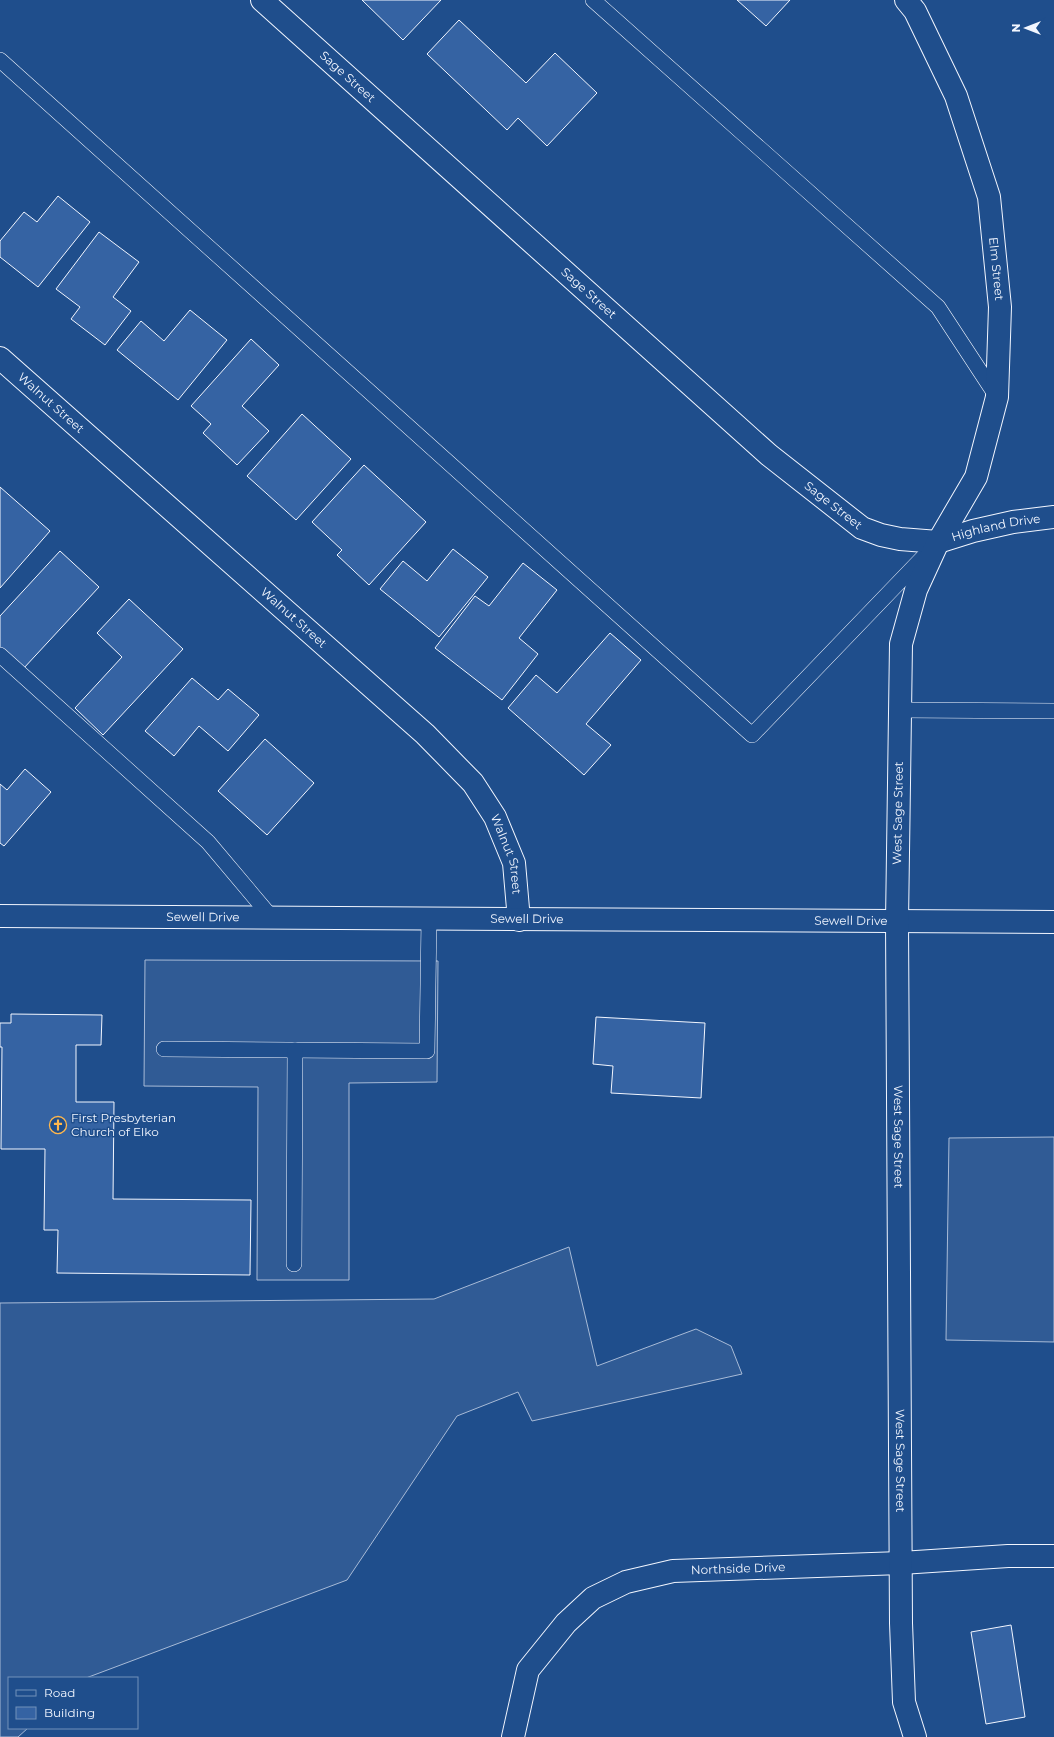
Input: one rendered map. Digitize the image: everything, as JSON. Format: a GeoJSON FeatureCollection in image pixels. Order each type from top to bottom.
{"type":"FeatureCollection","features":[{"type":"Feature","properties":{"kind":"street","name":"Sage Street"},"geometry":{"type":"LineString","coordinates":[[262,0],[769,455],[862,528],[881,535],[900,539],[938,542]]}},
{"type":"Feature","properties":{"kind":"street","name":"Elm Street"},"geometry":{"type":"LineString","coordinates":[[906,0],[915,11],[956,96],[989,197],[1000,307],[997,397],[976,477],[938,542]]}},
{"type":"Feature","properties":{"kind":"street","name":"Walnut Street"},"geometry":{"type":"LineString","coordinates":[[0,358],[425,734],[473,783],[495,817],[514,863],[519,920]]}},
{"type":"Feature","properties":{"kind":"street","name":"Highland Drive"},"geometry":{"type":"LineString","coordinates":[[938,542],[973,531],[1013,522],[1054,517]]}},
{"type":"Feature","properties":{"kind":"street","name":"West Sage Street"},"geometry":{"type":"LineString","coordinates":[[915,1737],[904,1702],[901,1563],[897,922],[901,644],[916,590],[938,542]]}},
{"type":"Feature","properties":{"kind":"street","name":"Sewell Drive"},"geometry":{"type":"LineString","coordinates":[[0,916],[1054,922]]}},
{"type":"Feature","properties":{"kind":"street","name":"Northside Drive"},"geometry":{"type":"LineString","coordinates":[[513,1737],[528,1670],[566,1623],[593,1598],[626,1582],[672,1572],[901,1563],[1008,1556],[1054,1556]]}},
{"type":"Feature","properties":{"kind":"lane"},"geometry":{"type":"LineString","coordinates":[[593,0],[938,307],[997,397]]}},
{"type":"Feature","properties":{"kind":"lane"},"geometry":{"type":"LineString","coordinates":[[0,60],[752,735],[938,542]]}},
{"type":"Feature","properties":{"kind":"lane"},"geometry":{"type":"LineString","coordinates":[[0,655],[208,842],[272,918]]}},
{"type":"Feature","properties":{"kind":"lane"},"geometry":{"type":"LineString","coordinates":[[900,710],[1054,711]]}},
{"type":"Feature","properties":{"kind":"lane"},"geometry":{"type":"LineString","coordinates":[[164,1049],[427,1051],[429,919]]}},
{"type":"Feature","properties":{"kind":"lane"},"geometry":{"type":"LineString","coordinates":[[294,1264],[295,1050]]}},
{"type":"Feature","properties":{"kind":"shaded area"},"geometry":{"type":"Polygon","coordinates":[[[145,960],[438,961],[437,1082],[349,1083],[349,1280],[257,1280],[258,1087],[144,1086],[145,960]]]}},
{"type":"Feature","properties":{"kind":"shaded area"},"geometry":{"type":"Polygon","coordinates":[[[1054,1137],[1054,1342],[946,1340],[949,1138],[1054,1137]]]}},
{"type":"Feature","properties":{"kind":"shaded area"},"geometry":{"type":"Polygon","coordinates":[[[569,1247],[597,1366],[696,1329],[731,1346],[742,1374],[532,1421],[518,1392],[457,1416],[347,1580],[89,1677],[8,1677],[8,1729],[27,1729],[18,1737],[0,1737],[0,1303],[434,1299],[569,1247]]]}},
{"type":"Feature","properties":{"kind":"building"},"geometry":{"type":"Polygon","coordinates":[[[362,0],[441,0],[403,40],[362,0]]]}},
{"type":"Feature","properties":{"kind":"building"},"geometry":{"type":"Polygon","coordinates":[[[737,0],[790,0],[766,26],[737,0]]]}},
{"type":"Feature","properties":{"kind":"building"},"geometry":{"type":"Polygon","coordinates":[[[459,20],[526,83],[555,53],[597,93],[547,146],[518,118],[507,130],[427,54],[459,20]]]}},
{"type":"Feature","properties":{"kind":"building"},"geometry":{"type":"Polygon","coordinates":[[[58,196],[90,222],[38,287],[0,257],[0,241],[24,212],[37,222],[58,196]]]}},
{"type":"Feature","properties":{"kind":"building"},"geometry":{"type":"Polygon","coordinates":[[[99,232],[139,262],[113,297],[131,311],[105,345],[71,319],[80,307],[56,289],[99,232]]]}},
{"type":"Feature","properties":{"kind":"building"},"geometry":{"type":"Polygon","coordinates":[[[190,310],[227,340],[178,400],[117,350],[141,321],[164,341],[190,310]]]}},
{"type":"Feature","properties":{"kind":"building"},"geometry":{"type":"Polygon","coordinates":[[[251,339],[279,365],[242,406],[269,431],[237,465],[203,433],[211,424],[191,406],[251,339]]]}},
{"type":"Feature","properties":{"kind":"building"},"geometry":{"type":"Polygon","coordinates":[[[302,414],[351,459],[296,520],[247,476],[302,414]]]}},
{"type":"Feature","properties":{"kind":"building"},"geometry":{"type":"Polygon","coordinates":[[[364,465],[426,522],[369,585],[337,555],[342,550],[312,522],[364,465]]]}},
{"type":"Feature","properties":{"kind":"building"},"geometry":{"type":"Polygon","coordinates":[[[0,487],[50,531],[0,588],[0,487]]]}},
{"type":"Feature","properties":{"kind":"building"},"geometry":{"type":"Polygon","coordinates":[[[453,549],[488,577],[439,637],[380,589],[403,561],[427,581],[453,549]]]}},
{"type":"Feature","properties":{"kind":"building"},"geometry":{"type":"Polygon","coordinates":[[[60,551],[99,587],[23,669],[0,648],[0,616],[60,551]]]}},
{"type":"Feature","properties":{"kind":"building"},"geometry":{"type":"Polygon","coordinates":[[[523,563],[557,590],[519,638],[538,654],[502,700],[435,648],[475,596],[489,606],[523,563]]]}},
{"type":"Feature","properties":{"kind":"building"},"geometry":{"type":"Polygon","coordinates":[[[129,599],[183,649],[103,735],[75,708],[122,657],[97,633],[129,599]]]}},
{"type":"Feature","properties":{"kind":"building"},"geometry":{"type":"Polygon","coordinates":[[[610,633],[641,660],[586,724],[611,745],[584,775],[508,708],[536,675],[557,693],[610,633]]]}},
{"type":"Feature","properties":{"kind":"building"},"geometry":{"type":"Polygon","coordinates":[[[192,678],[218,700],[228,689],[259,715],[228,751],[199,726],[174,756],[145,731],[192,678]]]}},
{"type":"Feature","properties":{"kind":"building"},"geometry":{"type":"Polygon","coordinates":[[[265,739],[314,783],[267,835],[218,791],[265,739]]]}},
{"type":"Feature","properties":{"kind":"building"},"geometry":{"type":"Polygon","coordinates":[[[25,769],[51,792],[4,846],[0,843],[0,784],[7,790],[25,769]]]}},
{"type":"Feature","properties":{"kind":"building","name":"First Presbyterian Church of Elko"},"geometry":{"type":"Polygon","coordinates":[[[11,1014],[102,1015],[101,1045],[76,1045],[76,1102],[114,1102],[113,1199],[251,1200],[250,1275],[57,1273],[58,1230],[44,1230],[45,1149],[1,1149],[2,1047],[0,1047],[0,1023],[11,1023],[11,1014]]]}},
{"type":"Feature","properties":{"kind":"building"},"geometry":{"type":"Polygon","coordinates":[[[596,1017],[705,1023],[701,1098],[611,1093],[613,1066],[593,1064],[596,1017]]]}},
{"type":"Feature","properties":{"kind":"building"},"geometry":{"type":"Polygon","coordinates":[[[1011,1625],[1025,1717],[986,1724],[971,1632],[1011,1625]]]}},
{"type":"Feature","properties":{"kind":"place","name":"First Presbyterian Church of Elko"},"geometry":{"type":"Point","coordinates":[58,1125]}}]}
